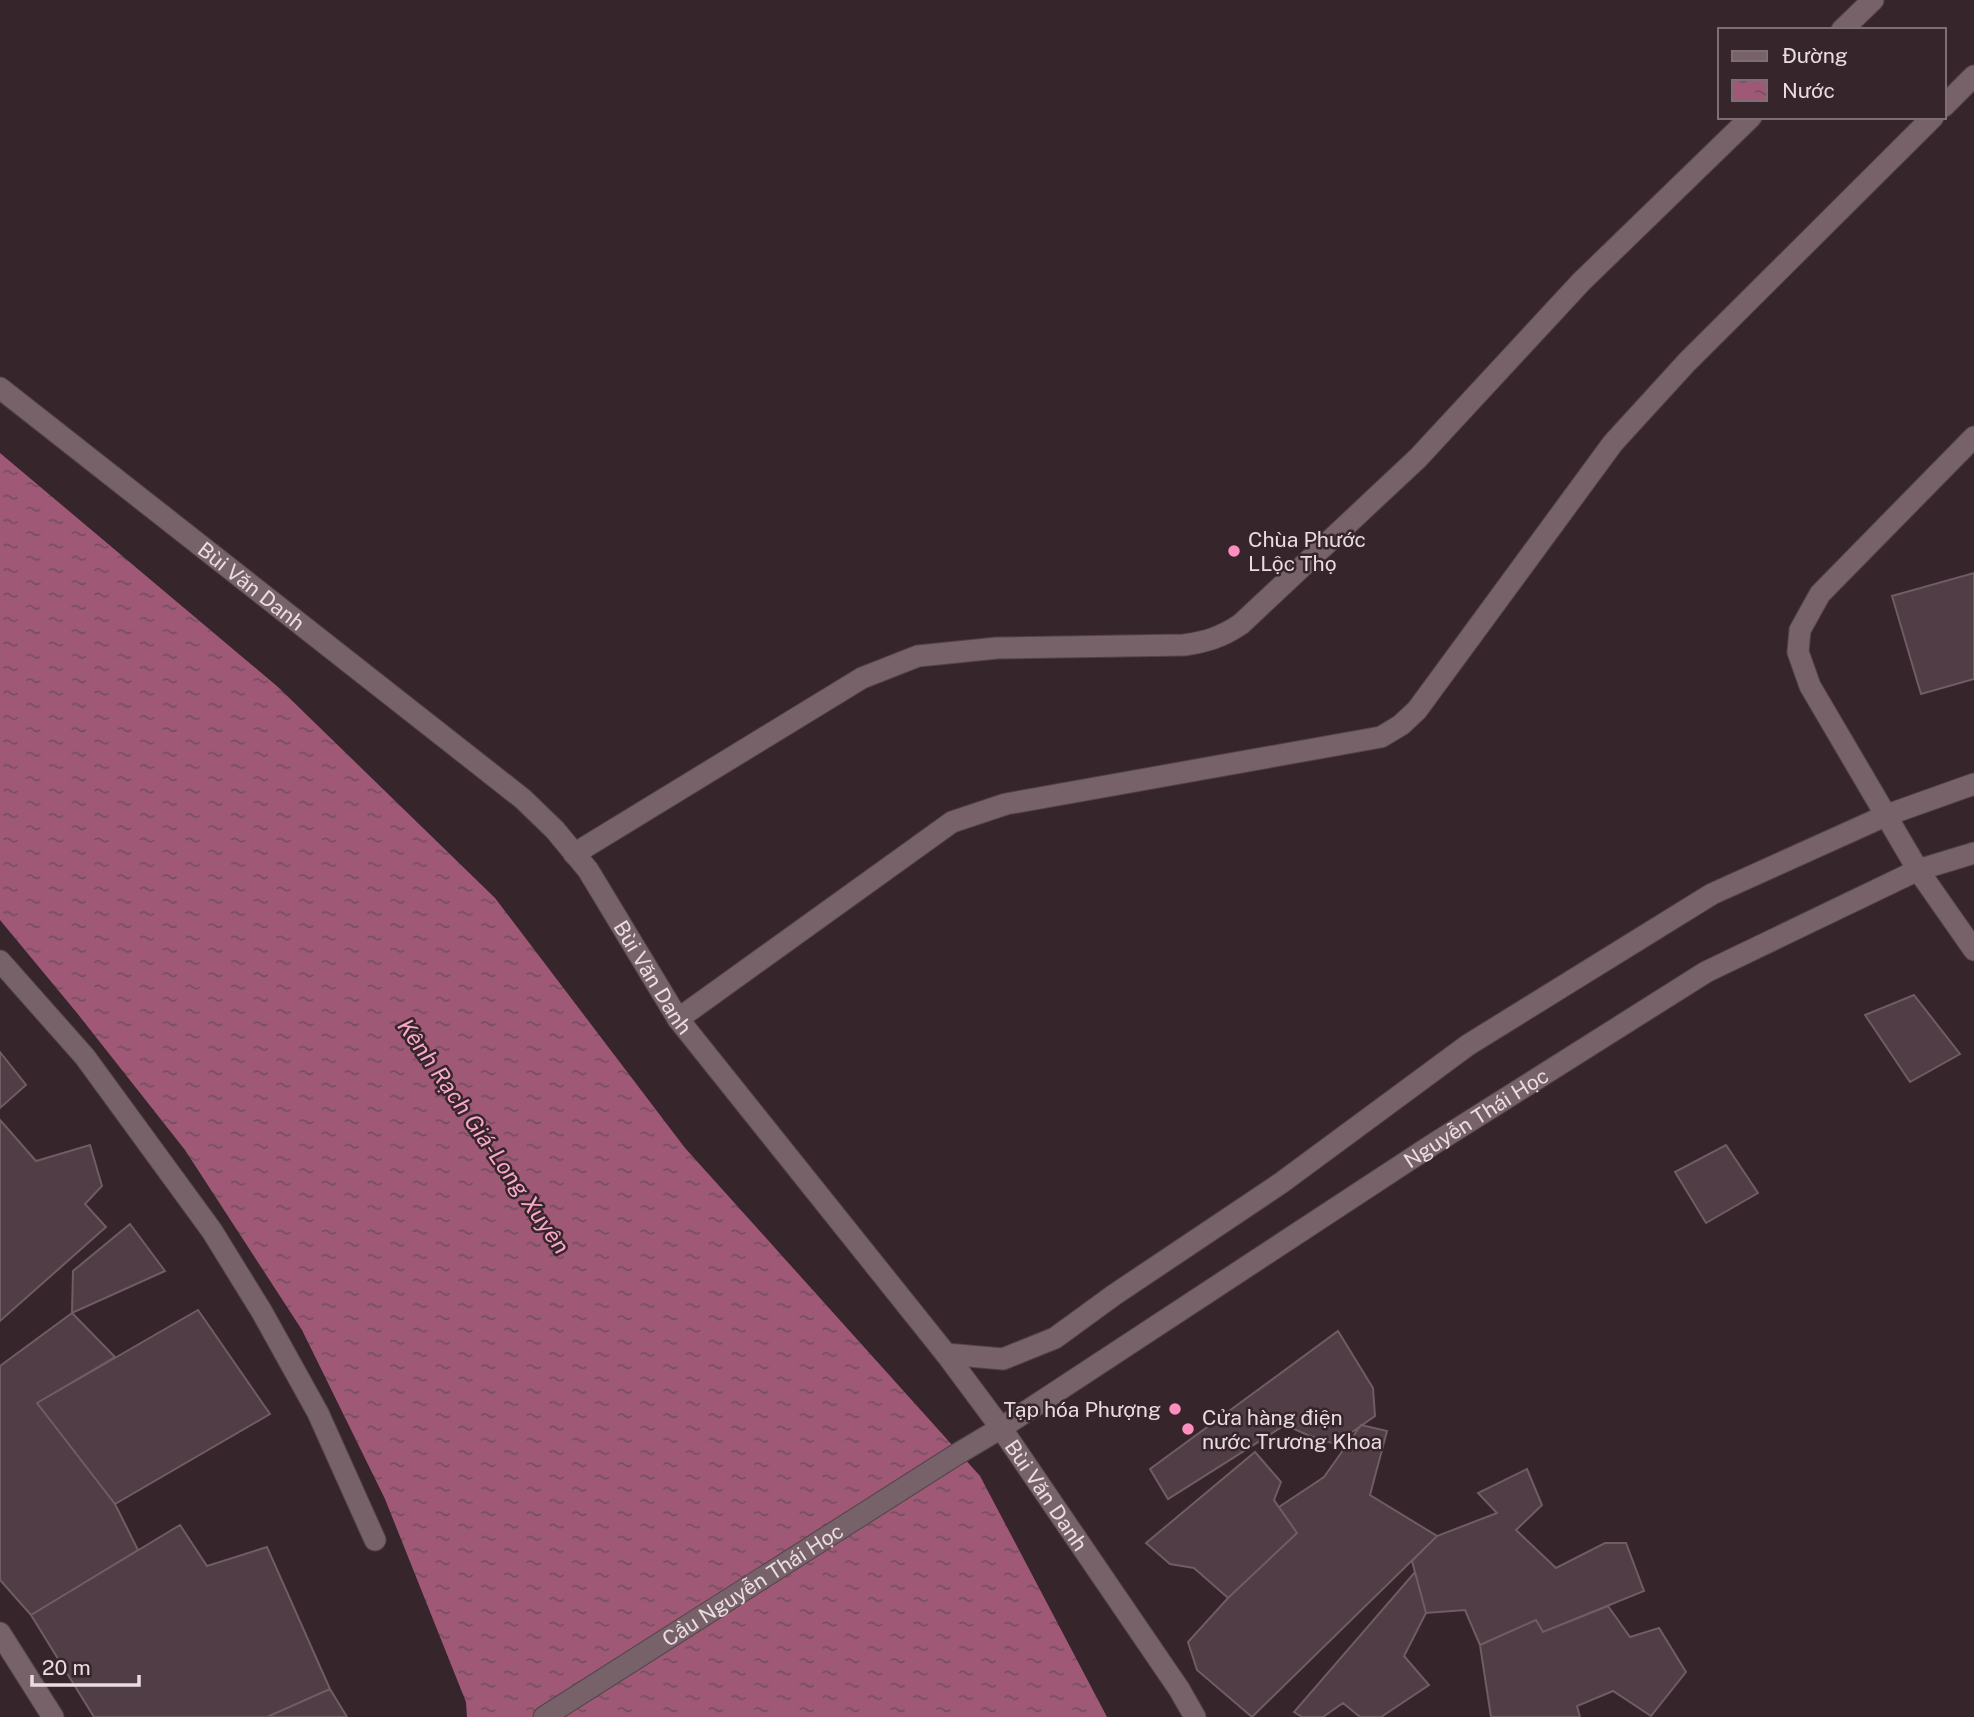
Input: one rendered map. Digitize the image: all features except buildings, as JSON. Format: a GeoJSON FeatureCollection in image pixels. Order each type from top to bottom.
{"type":"FeatureCollection","features":[{"type":"Feature","properties":{"kind":"street"},"geometry":{"type":"LineString","coordinates":[[1844,28],[1872,0]]}},
{"type":"Feature","properties":{"kind":"street"},"geometry":{"type":"LineString","coordinates":[[1946,104],[1974,76]]}},
{"type":"Feature","properties":{"kind":"street"},"geometry":{"type":"LineString","coordinates":[[581,862],[862,678],[918,656],[997,649],[1184,645],[1209,642],[1229,633],[1418,458],[1581,282],[1749,119]]}},
{"type":"Feature","properties":{"kind":"street"},"geometry":{"type":"LineString","coordinates":[[674,1013],[952,822],[1006,804],[1381,737],[1401,725],[1417,710],[1613,443],[1687,362],[1931,119]]}},
{"type":"Feature","properties":{"kind":"street","name":"Bùi Văn Danh"},"geometry":{"type":"LineString","coordinates":[[0,388],[523,799],[555,830],[581,862],[674,1013],[946,1354],[1001,1429],[1180,1689],[1195,1717]]}},
{"type":"Feature","properties":{"kind":"street"},"geometry":{"type":"LineString","coordinates":[[1974,437],[1821,594],[1800,630],[1798,652],[1810,686],[1918,870],[1974,950]]}},
{"type":"Feature","properties":{"kind":"street"},"geometry":{"type":"LineString","coordinates":[[946,1354],[1003,1359],[1055,1338],[1281,1183],[1468,1045],[1712,894],[1887,815],[1974,784]]}},
{"type":"Feature","properties":{"kind":"street","name":"Nguyễn Thái Học"},"geometry":{"type":"LineString","coordinates":[[959,1453],[1001,1429],[1435,1143],[1706,972],[1918,870],[1974,853]]}},
{"type":"Feature","properties":{"kind":"street"},"geometry":{"type":"LineString","coordinates":[[0,961],[85,1057],[212,1231],[262,1312],[318,1413],[375,1540]]}},
{"type":"Feature","properties":{"kind":"street","name":"Cầu Nguyễn Thái Học"},"geometry":{"type":"LineString","coordinates":[[544,1717],[959,1453]]}},
{"type":"Feature","properties":{"kind":"street"},"geometry":{"type":"LineString","coordinates":[[0,1633],[53,1717]]}},
{"type":"Feature","properties":{"kind":"water","name":"Kênh Rạch Giá-Long Xuyên"},"geometry":{"type":"Polygon","coordinates":[[[0,453],[278,687],[495,898],[685,1148],[980,1476],[1107,1717],[467,1717],[466,1702],[385,1499],[302,1330],[185,1150],[0,920],[0,453]]]}},
{"type":"Feature","properties":{"kind":"place","name":"Chùa Phước LLộc Thọ"},"geometry":{"type":"Point","coordinates":[1234,551]}},
{"type":"Feature","properties":{"kind":"place","name":"Tạp hóa Phượng"},"geometry":{"type":"Point","coordinates":[1175,1409]}},
{"type":"Feature","properties":{"kind":"place","name":"Cửa hàng điện nước Trương Khoa"},"geometry":{"type":"Point","coordinates":[1188,1429]}}]}
